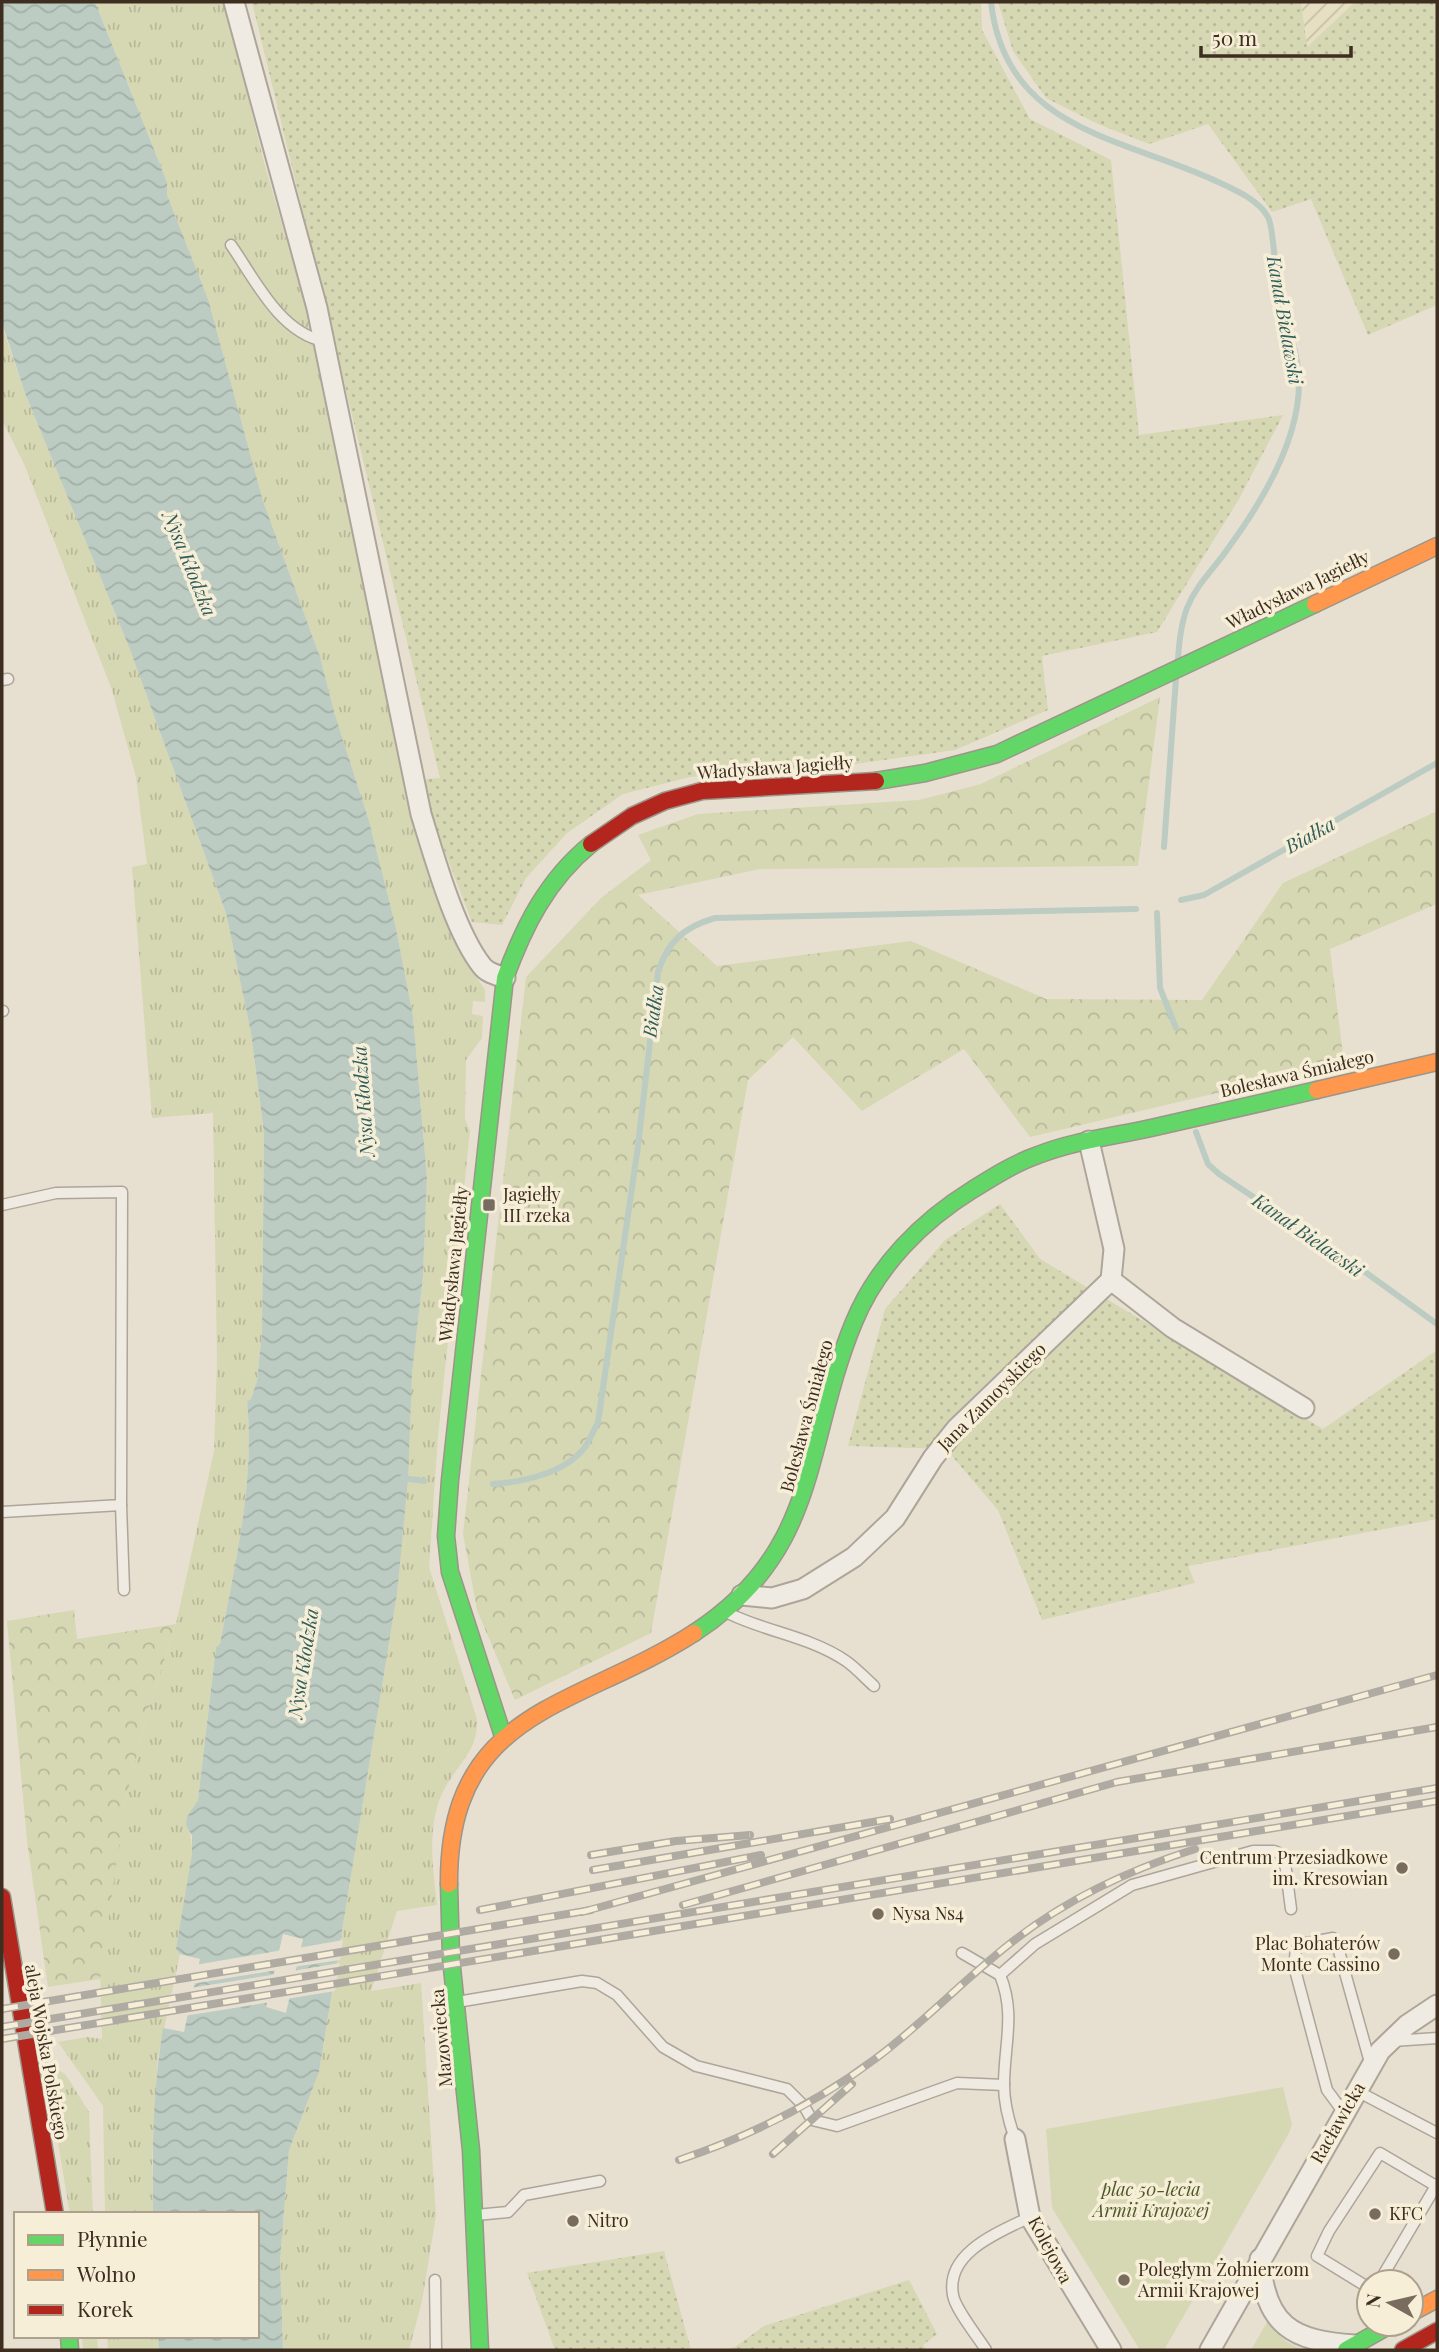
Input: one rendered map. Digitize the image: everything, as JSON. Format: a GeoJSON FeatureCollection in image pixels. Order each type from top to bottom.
{"type":"FeatureCollection","features":[{"type":"Feature","properties":{"kind":"street"},"geometry":{"type":"LineString","coordinates":[[234,2],[324,341],[421,814],[446,890],[470,944],[482,967],[505,978]]}},
{"type":"Feature","properties":{"kind":"street","name":"Władysława Jagiełły"},"geometry":{"type":"LineString","coordinates":[[503,1737],[459,1607],[450,1572],[446,1536],[505,978],[523,926],[559,873],[601,835],[637,813],[702,791],[898,779],[961,767],[997,754],[1437,545]]}},
{"type":"Feature","properties":{"kind":"street","name":"Bolesława Śmiałego"},"geometry":{"type":"LineString","coordinates":[[503,1737],[538,1711],[662,1651],[725,1611],[761,1577],[788,1537],[800,1513],[822,1440],[841,1357],[864,1300],[882,1269],[906,1240],[939,1210],[982,1182],[1039,1154],[1437,1062]]}},
{"type":"Feature","properties":{"kind":"street"},"geometry":{"type":"LineString","coordinates":[[1089,1141],[1114,1249],[1111,1280],[1173,1328],[1304,1408]]}},
{"type":"Feature","properties":{"kind":"street","name":"Jana Zamoyskiego"},"geometry":{"type":"LineString","coordinates":[[742,1595],[772,1598],[803,1589],[854,1557],[895,1518],[933,1458],[957,1428],[1111,1280]]}},
{"type":"Feature","properties":{"kind":"street","name":"Mazowiecka"},"geometry":{"type":"LineString","coordinates":[[480,2350],[474,2215],[451,1917],[451,1838],[468,1783],[503,1737]]}},
{"type":"Feature","properties":{"kind":"street","name":"aleja Wojska Polskiego"},"geometry":{"type":"LineString","coordinates":[[2,1897],[55,2212]]}},
{"type":"Feature","properties":{"kind":"street","name":"Racławicka"},"geometry":{"type":"LineString","coordinates":[[1210,2350],[1371,2067],[1388,2042],[1437,2005]]}},
{"type":"Feature","properties":{"kind":"street","name":"Kolejowa"},"geometry":{"type":"LineString","coordinates":[[1016,2139],[1030,2217],[1111,2350]]}},
{"type":"Feature","properties":{"kind":"street"},"geometry":{"type":"LineString","coordinates":[[1260,2259],[1267,2302],[1280,2323],[1309,2340],[1351,2348],[1368,2338]]}},
{"type":"Feature","properties":{"kind":"street"},"geometry":{"type":"LineString","coordinates":[[1403,2350],[1437,2331]]}},
{"type":"Feature","properties":{"kind":"lane"},"geometry":{"type":"LineString","coordinates":[[230,245],[281,316],[309,339],[324,341]]}},
{"type":"Feature","properties":{"kind":"lane"},"geometry":{"type":"LineString","coordinates":[[2,1205],[56,1193],[122,1192],[121,1505],[124,1590]]}},
{"type":"Feature","properties":{"kind":"lane"},"geometry":{"type":"LineString","coordinates":[[2,1512],[121,1505]]}},
{"type":"Feature","properties":{"kind":"lane"},"geometry":{"type":"LineString","coordinates":[[725,1611],[752,1625],[809,1642],[846,1660],[874,1686]]}},
{"type":"Feature","properties":{"kind":"lane"},"geometry":{"type":"LineString","coordinates":[[1000,1975],[1035,1944],[1132,1885],[1253,1851],[1274,1851],[1284,1855],[1291,1909]]}},
{"type":"Feature","properties":{"kind":"lane"},"geometry":{"type":"LineString","coordinates":[[1345,2113],[1327,2090],[1294,1966],[1296,1951],[1302,1944],[1333,1938],[1337,1944],[1371,2067]]}},
{"type":"Feature","properties":{"kind":"lane"},"geometry":{"type":"LineString","coordinates":[[962,1953],[1000,1975],[1009,1996],[1004,2085],[1007,2114],[1016,2139]]}},
{"type":"Feature","properties":{"kind":"lane"},"geometry":{"type":"LineString","coordinates":[[457,2002],[582,1981],[597,1983],[617,1995],[663,2048],[696,2066],[787,2089],[804,2106],[812,2120],[837,2126],[957,2083],[1004,2085]]}},
{"type":"Feature","properties":{"kind":"lane"},"geometry":{"type":"LineString","coordinates":[[1388,2042],[1437,2038]]}},
{"type":"Feature","properties":{"kind":"lane"},"geometry":{"type":"LineString","coordinates":[[1357,2091],[1437,2133]]}},
{"type":"Feature","properties":{"kind":"lane"},"geometry":{"type":"LineString","coordinates":[[1355,2279],[1317,2256],[1329,2231],[1380,2153],[1436,2185],[1387,2268]]}},
{"type":"Feature","properties":{"kind":"lane"},"geometry":{"type":"LineString","coordinates":[[474,2215],[508,2212],[524,2194],[600,2180]]}},
{"type":"Feature","properties":{"kind":"lane"},"geometry":{"type":"LineString","coordinates":[[986,2350],[953,2296],[954,2269],[963,2258],[996,2234],[1030,2217]]}},
{"type":"Feature","properties":{"kind":"lane"},"geometry":{"type":"LineString","coordinates":[[435,2280],[436,2350]]}},
{"type":"Feature","properties":{"kind":"shaded area"},"geometry":{"type":"Polygon","coordinates":[[[1301,2],[1355,2],[1307,47],[1301,2]]]}},
{"type":"Feature","properties":{"kind":"green space"},"geometry":{"type":"Polygon","coordinates":[[[95,2],[224,2],[227,8],[263,159],[311,325],[418,834],[458,949],[485,990],[485,1002],[473,1001],[472,1014],[483,1016],[482,1038],[466,1060],[465,1119],[470,1131],[438,1436],[429,1567],[477,1719],[477,1731],[470,1750],[446,1785],[434,1822],[432,1850],[437,1905],[397,1911],[371,1991],[421,1983],[436,2216],[422,2301],[409,2350],[283,2350],[280,2261],[289,2150],[319,2072],[397,1594],[412,1374],[423,1276],[427,1178],[413,1016],[395,924],[369,821],[335,715],[320,657],[263,501],[208,299],[167,195],[167,182],[95,2]]]}},
{"type":"Feature","properties":{"kind":"green space"},"geometry":{"type":"Polygon","coordinates":[[[252,2],[981,2],[982,30],[1030,119],[1111,160],[1139,435],[1283,415],[1239,499],[1157,632],[1042,656],[1048,710],[955,750],[834,767],[690,777],[623,794],[567,833],[526,878],[502,925],[472,922],[433,821],[425,779],[440,778],[252,2]]]}},
{"type":"Feature","properties":{"kind":"green space"},"geometry":{"type":"Polygon","coordinates":[[[998,2],[1301,2],[1307,47],[1355,2],[1437,2],[1437,305],[1368,335],[1311,199],[1272,212],[1208,124],[1149,144],[1098,124],[1046,98],[1013,51],[998,2]]]}},
{"type":"Feature","properties":{"kind":"green space"},"geometry":{"type":"Polygon","coordinates":[[[2,326],[25,393],[129,647],[226,913],[251,1033],[264,1133],[262,1331],[257,1381],[251,1399],[247,1401],[249,1432],[246,1493],[220,1644],[216,1647],[198,1800],[186,1824],[192,1851],[191,1868],[176,1948],[180,1954],[158,2057],[152,2161],[153,2212],[105,2212],[103,2106],[58,2042],[87,2037],[102,2039],[100,1966],[125,1803],[147,1714],[176,1624],[214,1451],[217,1362],[213,1113],[152,1118],[132,867],[147,864],[136,777],[112,690],[25,466],[2,420],[2,326]]]}},
{"type":"Feature","properties":{"kind":"green space"},"geometry":{"type":"Polygon","coordinates":[[[1160,697],[1138,866],[760,869],[638,895],[717,966],[911,941],[1046,999],[1202,1000],[1283,883],[1437,811],[1437,904],[1330,949],[1344,1063],[1030,1137],[964,1049],[862,1111],[793,1037],[748,1080],[651,1633],[515,1700],[477,1610],[463,1534],[526,977],[601,898],[651,860],[638,835],[698,814],[919,800],[981,784],[1160,697]]]}},
{"type":"Feature","properties":{"kind":"green space"},"geometry":{"type":"Polygon","coordinates":[[[1000,1204],[1040,1259],[1323,1429],[1437,1350],[1437,1519],[1188,1566],[1195,1583],[1042,1620],[998,1510],[946,1449],[848,1446],[885,1309],[945,1240],[1000,1204]]]}},
{"type":"Feature","properties":{"kind":"green space"},"geometry":{"type":"Polygon","coordinates":[[[74,1610],[77,1639],[176,1624],[147,1714],[125,1803],[100,1979],[48,1987],[27,1841],[7,1621],[74,1610]]]}},
{"type":"Feature","properties":{"kind":"green space"},"geometry":{"type":"Polygon","coordinates":[[[44,2060],[66,2075],[89,2112],[93,2212],[70,2212],[44,2060]]]}},
{"type":"Feature","properties":{"kind":"green space","name":"plac 50-lecia Armii Krajowej"},"geometry":{"type":"Polygon","coordinates":[[[1283,2087],[1292,2125],[1288,2135],[1164,2350],[1140,2350],[1052,2208],[1046,2129],[1283,2087]]]}},
{"type":"Feature","properties":{"kind":"green space"},"geometry":{"type":"Polygon","coordinates":[[[664,2251],[691,2350],[555,2350],[527,2273],[664,2251]]]}},
{"type":"Feature","properties":{"kind":"green space"},"geometry":{"type":"Polygon","coordinates":[[[909,2280],[937,2334],[923,2345],[926,2350],[724,2350],[735,2347],[764,2326],[909,2280]]]}},
{"type":"Feature","properties":{"kind":"green space"},"geometry":{"type":"Polygon","coordinates":[[[1267,2322],[1284,2340],[1302,2350],[1251,2350],[1267,2322]]]}},
{"type":"Feature","properties":{"kind":"green space"},"geometry":{"type":"Polygon","coordinates":[[[82,2338],[97,2338],[98,2350],[83,2350],[82,2338]]]}},
{"type":"Feature","properties":{"kind":"green space"},"geometry":{"type":"Polygon","coordinates":[[[107,2338],[158,2338],[159,2350],[108,2350],[107,2338]]]}},
{"type":"Feature","properties":{"kind":"water","name":"Nysa Kłodzka"},"geometry":{"type":"Polygon","coordinates":[[[2,2],[95,2],[167,182],[167,195],[208,299],[263,501],[320,657],[335,715],[369,821],[395,924],[413,1016],[427,1178],[423,1276],[412,1374],[408,1479],[397,1594],[319,2072],[289,2150],[280,2261],[283,2350],[159,2350],[158,2338],[259,2338],[259,2212],[153,2212],[154,2121],[163,2028],[184,2032],[200,1959],[180,1954],[176,1949],[192,1854],[192,1836],[186,1825],[187,1817],[198,1800],[216,1647],[220,1644],[242,1523],[248,1463],[247,1401],[251,1399],[257,1381],[262,1331],[264,1133],[251,1033],[226,913],[129,647],[25,393],[2,323],[2,2]],[[283,1934],[266,2007],[286,2013],[303,1939],[283,1934]]]}},
{"type":"Feature","properties":{"kind":"pier"},"geometry":{"type":"Polygon","coordinates":[[[343,1940],[340,1960],[293,1967],[298,1948],[343,1940]]]}},
{"type":"Feature","properties":{"kind":"pier"},"geometry":{"type":"Polygon","coordinates":[[[283,1950],[278,1970],[191,1984],[195,1965],[283,1950]]]}},
{"type":"Feature","properties":{"kind":"pier"},"geometry":{"type":"Polygon","coordinates":[[[340,1963],[335,1991],[286,1999],[292,1971],[340,1963]]]}},
{"type":"Feature","properties":{"kind":"pier"},"geometry":{"type":"Polygon","coordinates":[[[278,1974],[271,2002],[184,2016],[190,1988],[278,1974]]]}},
{"type":"Feature","properties":{"kind":"waterway","name":"Kanał Bielawski"},"geometry":{"type":"LineString","coordinates":[[991,2],[1001,45],[1019,78],[1043,103],[1073,123],[1107,139],[1237,191],[1258,205],[1270,223],[1279,295],[1297,361],[1299,383],[1293,426],[1286,448],[1266,490],[1224,555],[1191,599],[1182,627],[1178,660]]}},
{"type":"Feature","properties":{"kind":"waterway","name":"Kanał Bielawski"},"geometry":{"type":"LineString","coordinates":[[1164,847],[1176,678]]}},
{"type":"Feature","properties":{"kind":"waterway","name":"Białka"},"geometry":{"type":"LineString","coordinates":[[1181,900],[1204,895],[1437,763]]}},
{"type":"Feature","properties":{"kind":"waterway","name":"Białka"},"geometry":{"type":"LineString","coordinates":[[493,1484],[530,1478],[567,1463],[585,1447],[598,1422],[638,1146],[658,972],[667,952],[679,937],[694,926],[715,918],[1136,909]]}},
{"type":"Feature","properties":{"kind":"waterway","name":"Kanał Bielawski"},"geometry":{"type":"LineString","coordinates":[[1157,913],[1160,988],[1176,1028]]}},
{"type":"Feature","properties":{"kind":"waterway","name":"Kanał Bielawski"},"geometry":{"type":"LineString","coordinates":[[1196,1132],[1208,1164],[1219,1174],[1361,1269],[1437,1324]]}},
{"type":"Feature","properties":{"kind":"waterway","name":"Białka"},"geometry":{"type":"LineString","coordinates":[[402,1478],[424,1481]]}},
{"type":"Feature","properties":{"kind":"railway"},"geometry":{"type":"LineString","coordinates":[[582,1912],[1437,1675]]}},
{"type":"Feature","properties":{"kind":"railway"},"geometry":{"type":"LineString","coordinates":[[683,1905],[1117,1782],[1437,1727]]}},
{"type":"Feature","properties":{"kind":"railway"},"geometry":{"type":"LineString","coordinates":[[2,2027],[1437,1788]]}},
{"type":"Feature","properties":{"kind":"railway"},"geometry":{"type":"LineString","coordinates":[[2,2039],[1437,1801]]}},
{"type":"Feature","properties":{"kind":"railway"},"geometry":{"type":"LineString","coordinates":[[593,1870],[890,1819]]}},
{"type":"Feature","properties":{"kind":"railway"},"geometry":{"type":"LineString","coordinates":[[591,1855],[676,1841],[750,1835]]}},
{"type":"Feature","properties":{"kind":"railway"},"geometry":{"type":"LineString","coordinates":[[679,2160],[781,2117],[852,2075],[911,2030],[998,1953],[1057,1910],[1125,1875],[1195,1849]]}},
{"type":"Feature","properties":{"kind":"railway"},"geometry":{"type":"LineString","coordinates":[[480,1910],[761,1855]]}},
{"type":"Feature","properties":{"kind":"railway"},"geometry":{"type":"LineString","coordinates":[[2,2009],[591,1910]]}},
{"type":"Feature","properties":{"kind":"railway"},"geometry":{"type":"LineString","coordinates":[[773,2154],[852,2084]]}},
{"type":"Feature","properties":{"kind":"traffic: fast"},"geometry":{"type":"LineString","coordinates":[[876,781],[925,773],[997,754],[1315,604]]}},
{"type":"Feature","properties":{"kind":"traffic: fast"},"geometry":{"type":"LineString","coordinates":[[503,1736],[450,1572],[446,1536],[450,1480],[505,978],[520,940],[549,889],[575,858],[591,844]]}},
{"type":"Feature","properties":{"kind":"traffic: fast"},"geometry":{"type":"LineString","coordinates":[[694,1633],[736,1601],[766,1567],[787,1531],[803,1492],[838,1367],[854,1322],[875,1282],[888,1264],[936,1216],[1004,1171],[1051,1150],[1317,1090]]}},
{"type":"Feature","properties":{"kind":"traffic: fast"},"geometry":{"type":"LineString","coordinates":[[449,1884],[451,1958],[471,2150],[480,2350]]}},
{"type":"Feature","properties":{"kind":"traffic: fast"},"geometry":{"type":"LineString","coordinates":[[69,2338],[70,2350]]}},
{"type":"Feature","properties":{"kind":"traffic: fast"},"geometry":{"type":"LineString","coordinates":[[1346,2350],[1367,2338]]}},
{"type":"Feature","properties":{"kind":"traffic: slow"},"geometry":{"type":"LineString","coordinates":[[1315,604],[1437,546]]}},
{"type":"Feature","properties":{"kind":"traffic: slow"},"geometry":{"type":"LineString","coordinates":[[1317,1090],[1437,1062]]}},
{"type":"Feature","properties":{"kind":"traffic: slow"},"geometry":{"type":"LineString","coordinates":[[449,1884],[454,1826],[470,1781],[495,1747],[527,1721],[564,1699],[650,1658],[694,1633]]}},
{"type":"Feature","properties":{"kind":"traffic: slow"},"geometry":{"type":"LineString","coordinates":[[1425,2305],[1437,2299]]}},
{"type":"Feature","properties":{"kind":"traffic: jam"},"geometry":{"type":"LineString","coordinates":[[591,844],[632,816],[665,801],[702,791],[876,781]]}},
{"type":"Feature","properties":{"kind":"traffic: jam"},"geometry":{"type":"LineString","coordinates":[[2,1897],[55,2212]]}},
{"type":"Feature","properties":{"kind":"traffic: jam"},"geometry":{"type":"LineString","coordinates":[[1403,2350],[1437,2331]]}},
{"type":"Feature","properties":{"kind":"place","name":"Jagiełły III rzeka"},"geometry":{"type":"Point","coordinates":[489,1205]}},
{"type":"Feature","properties":{"kind":"place","name":"Centrum Przesiadkowe im. Kresowian"},"geometry":{"type":"Point","coordinates":[1402,1868]}},
{"type":"Feature","properties":{"kind":"place","name":"Nysa Ns4"},"geometry":{"type":"Point","coordinates":[878,1914]}},
{"type":"Feature","properties":{"kind":"place","name":"Plac Bohaterów Monte Cassino"},"geometry":{"type":"Point","coordinates":[1394,1954]}},
{"type":"Feature","properties":{"kind":"place","name":"KFC"},"geometry":{"type":"Point","coordinates":[1375,2214]}},
{"type":"Feature","properties":{"kind":"place","name":"Nitro"},"geometry":{"type":"Point","coordinates":[573,2221]}},
{"type":"Feature","properties":{"kind":"place","name":"Poległym Żołnierzom Armii Krajowej"},"geometry":{"type":"Point","coordinates":[1124,2280]}}]}
